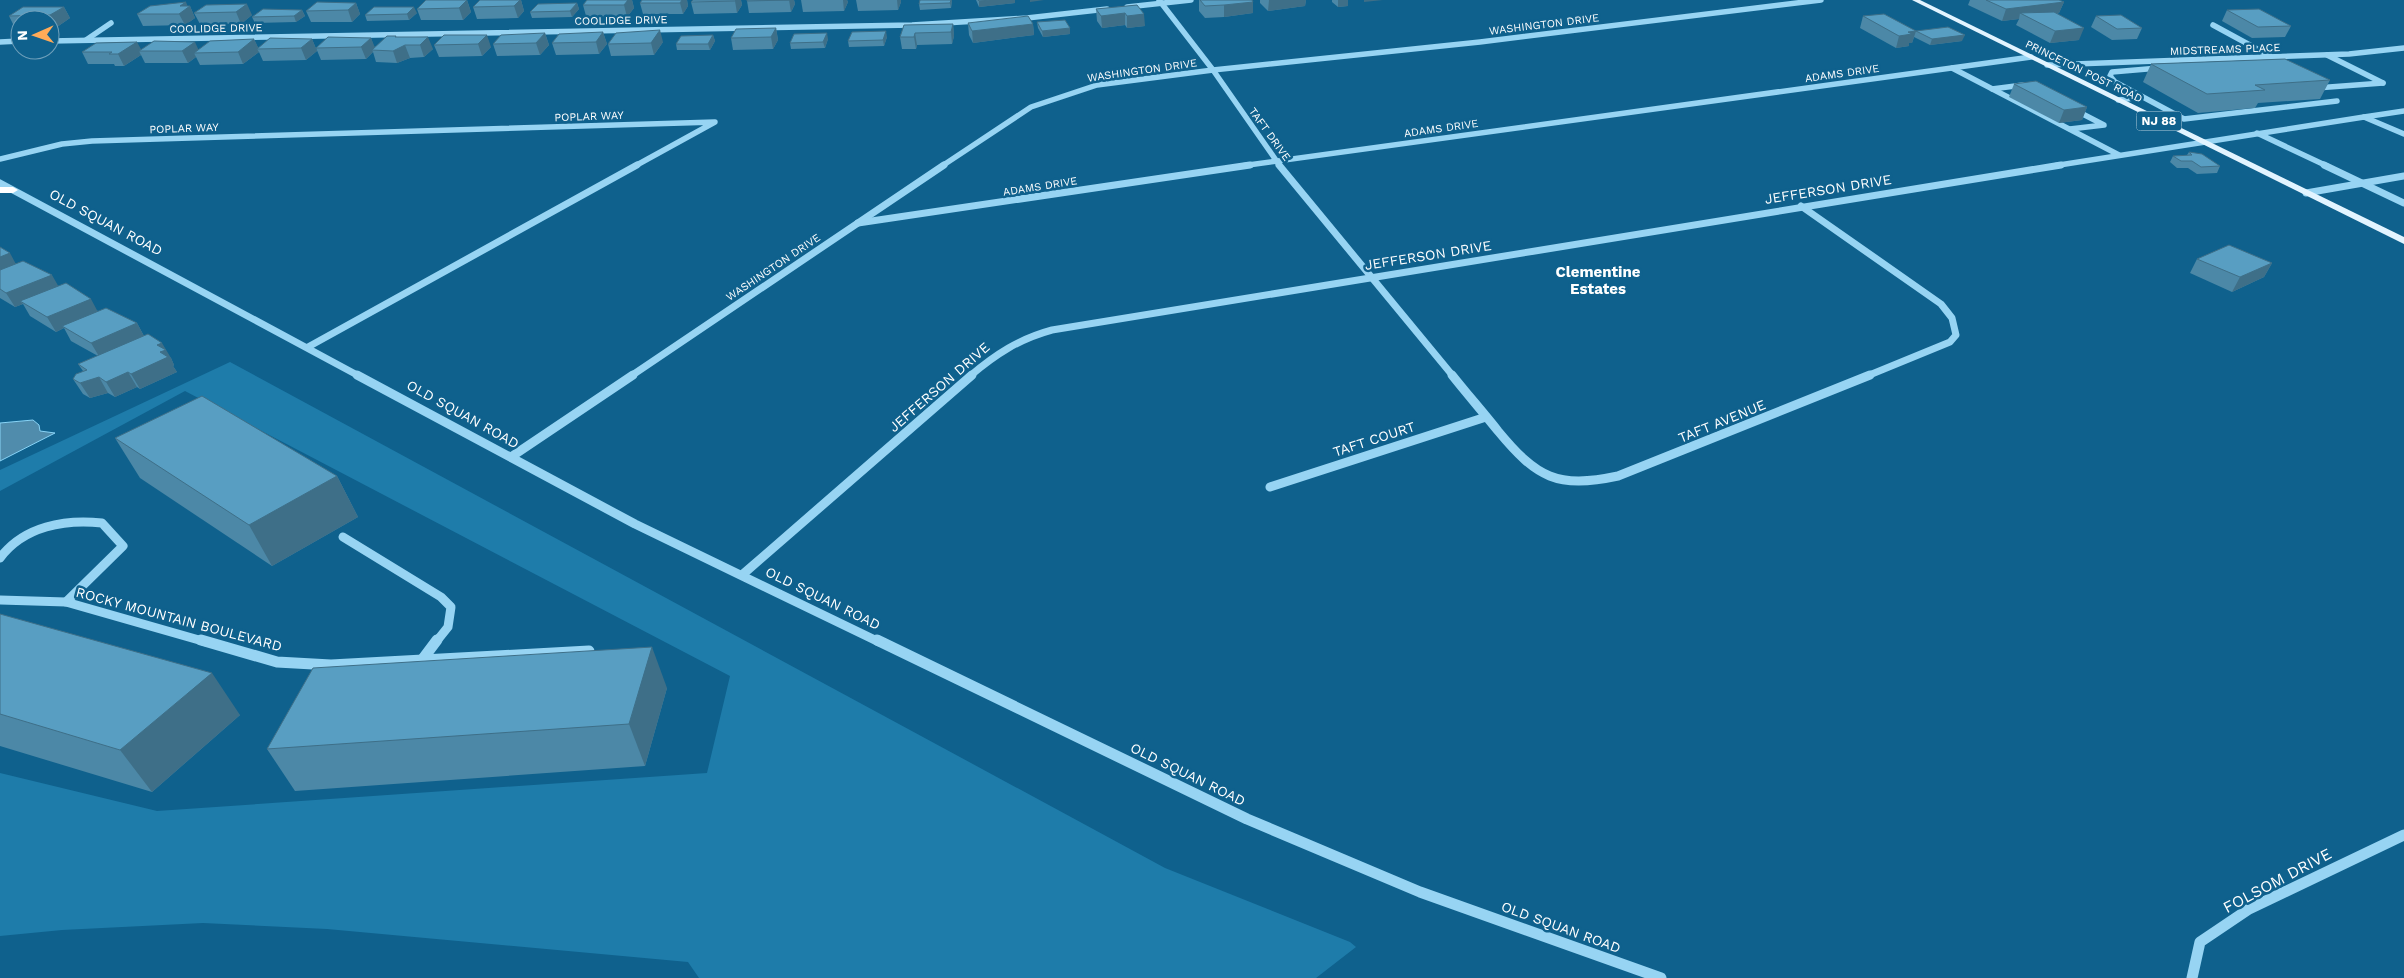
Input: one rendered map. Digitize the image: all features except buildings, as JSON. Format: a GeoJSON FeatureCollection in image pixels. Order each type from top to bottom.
{"type":"FeatureCollection","features":[{"type":"Feature","properties":{"kind":"highway"},"geometry":{"type":"LineString","coordinates":[[0,190],[13,190]]}},
{"type":"Feature","properties":{"kind":"main road","name":"PRINCETON POST ROAD"},"geometry":{"type":"LineString","coordinates":[[1915,0],[2404,241]]}},
{"type":"Feature","properties":{"kind":"street"},"geometry":{"type":"LineString","coordinates":[[1123,7],[1191,0]]}},
{"type":"Feature","properties":{"kind":"street","name":"WASHINGTON DRIVE"},"geometry":{"type":"LineString","coordinates":[[511,457],[855,224],[1031,107],[1049,99],[1097,85],[1213,70],[1480,42],[1821,0]]}},
{"type":"Feature","properties":{"kind":"street","name":"TAFT DRIVE"},"geometry":{"type":"LineString","coordinates":[[1160,2],[1213,70],[1276,161],[1371,277]]}},
{"type":"Feature","properties":{"kind":"street","name":"COOLIDGE DRIVE"},"geometry":{"type":"LineString","coordinates":[[60,41],[920,24],[1028,18],[1114,8]]}},
{"type":"Feature","properties":{"kind":"street"},"geometry":{"type":"LineString","coordinates":[[85,40],[111,23]]}},
{"type":"Feature","properties":{"kind":"street"},"geometry":{"type":"LineString","coordinates":[[2213,25],[2272,57]]}},
{"type":"Feature","properties":{"kind":"street","name":"MIDSTREAMS PLACE"},"geometry":{"type":"LineString","coordinates":[[2047,65],[2327,55],[2404,48]]}},
{"type":"Feature","properties":{"kind":"street"},"geometry":{"type":"LineString","coordinates":[[2167,68],[2118,70],[2112,72],[2110,76],[2115,82],[2184,119],[2337,101],[2312,88],[2383,83],[2327,55]]}},
{"type":"Feature","properties":{"kind":"street","name":"ADAMS DRIVE"},"geometry":{"type":"LineString","coordinates":[[855,224],[1276,161],[2031,57]]}},
{"type":"Feature","properties":{"kind":"street"},"geometry":{"type":"LineString","coordinates":[[2177,68],[2264,64],[2252,58]]}},
{"type":"Feature","properties":{"kind":"street"},"geometry":{"type":"LineString","coordinates":[[2106,63],[2118,70]]}},
{"type":"Feature","properties":{"kind":"street"},"geometry":{"type":"LineString","coordinates":[[1952,68],[2119,155]]}},
{"type":"Feature","properties":{"kind":"street"},"geometry":{"type":"LineString","coordinates":[[1995,91],[2026,84],[2034,89]]}},
{"type":"Feature","properties":{"kind":"street"},"geometry":{"type":"LineString","coordinates":[[2118,100],[2142,97]]}},
{"type":"Feature","properties":{"kind":"street"},"geometry":{"type":"LineString","coordinates":[[2069,107],[2104,125],[2070,129]]}},
{"type":"Feature","properties":{"kind":"street","name":"JEFFERSON DRIVE"},"geometry":{"type":"LineString","coordinates":[[742,575],[992,357],[1008,345],[1052,330],[2202,141],[2404,111]]}},
{"type":"Feature","properties":{"kind":"street"},"geometry":{"type":"LineString","coordinates":[[2364,117],[2404,134]]}},
{"type":"Feature","properties":{"kind":"street","name":"POPLAR WAY"},"geometry":{"type":"LineString","coordinates":[[0,159],[62,144],[92,141],[716,122],[308,347]]}},
{"type":"Feature","properties":{"kind":"street"},"geometry":{"type":"LineString","coordinates":[[2256,133],[2404,203]]}},
{"type":"Feature","properties":{"kind":"street"},"geometry":{"type":"LineString","coordinates":[[2306,193],[2404,176]]}},
{"type":"Feature","properties":{"kind":"street","name":"OLD SQUAN ROAD"},"geometry":{"type":"LineString","coordinates":[[0,183],[635,524],[1232,812],[1420,892],[1661,978]]}},
{"type":"Feature","properties":{"kind":"street","name":"TAFT AVENUE"},"geometry":{"type":"LineString","coordinates":[[1371,277],[1521,459],[1540,474],[1562,480],[1583,482],[1601,480],[1618,476],[1936,348],[1950,342],[1956,335],[1956,326],[1951,315],[1941,304],[1801,206]]}},
{"type":"Feature","properties":{"kind":"street","name":"TAFT COURT"},"geometry":{"type":"LineString","coordinates":[[1270,487],[1486,417]]}},
{"type":"Feature","properties":{"kind":"street"},"geometry":{"type":"LineString","coordinates":[[0,558],[3,552],[30,533],[70,521],[102,523],[123,546],[66,602]]}},
{"type":"Feature","properties":{"kind":"street"},"geometry":{"type":"LineString","coordinates":[[343,537],[441,597],[451,607],[448,627],[422,660]]}},
{"type":"Feature","properties":{"kind":"street","name":"ROCKY MOUNTAIN BOULEVARD"},"geometry":{"type":"LineString","coordinates":[[0,600],[66,602],[277,662],[331,665],[589,650]]}},
{"type":"Feature","properties":{"kind":"street","name":"FOLSOM DRIVE"},"geometry":{"type":"LineString","coordinates":[[2192,978],[2200,942],[2249,909],[2404,835]]}},
{"type":"Feature","properties":{"kind":"shaded area"},"geometry":{"type":"Polygon","coordinates":[[[230,362],[1165,868],[1350,942],[1356,947],[1316,978],[699,978],[688,962],[327,929],[203,923],[62,930],[0,936],[0,773],[157,811],[707,773],[730,676],[185,391],[0,491],[0,470],[230,362]]]}},
{"type":"Feature","properties":{"kind":"shaded area"},"geometry":{"type":"Polygon","coordinates":[[[33,420],[39,425],[40,431],[55,433],[0,461],[0,423],[33,420]]]}},
{"type":"Feature","properties":{"kind":"district","name":"Clementine Estates"},"geometry":{"type":"Point","coordinates":[1598,280]}}]}
